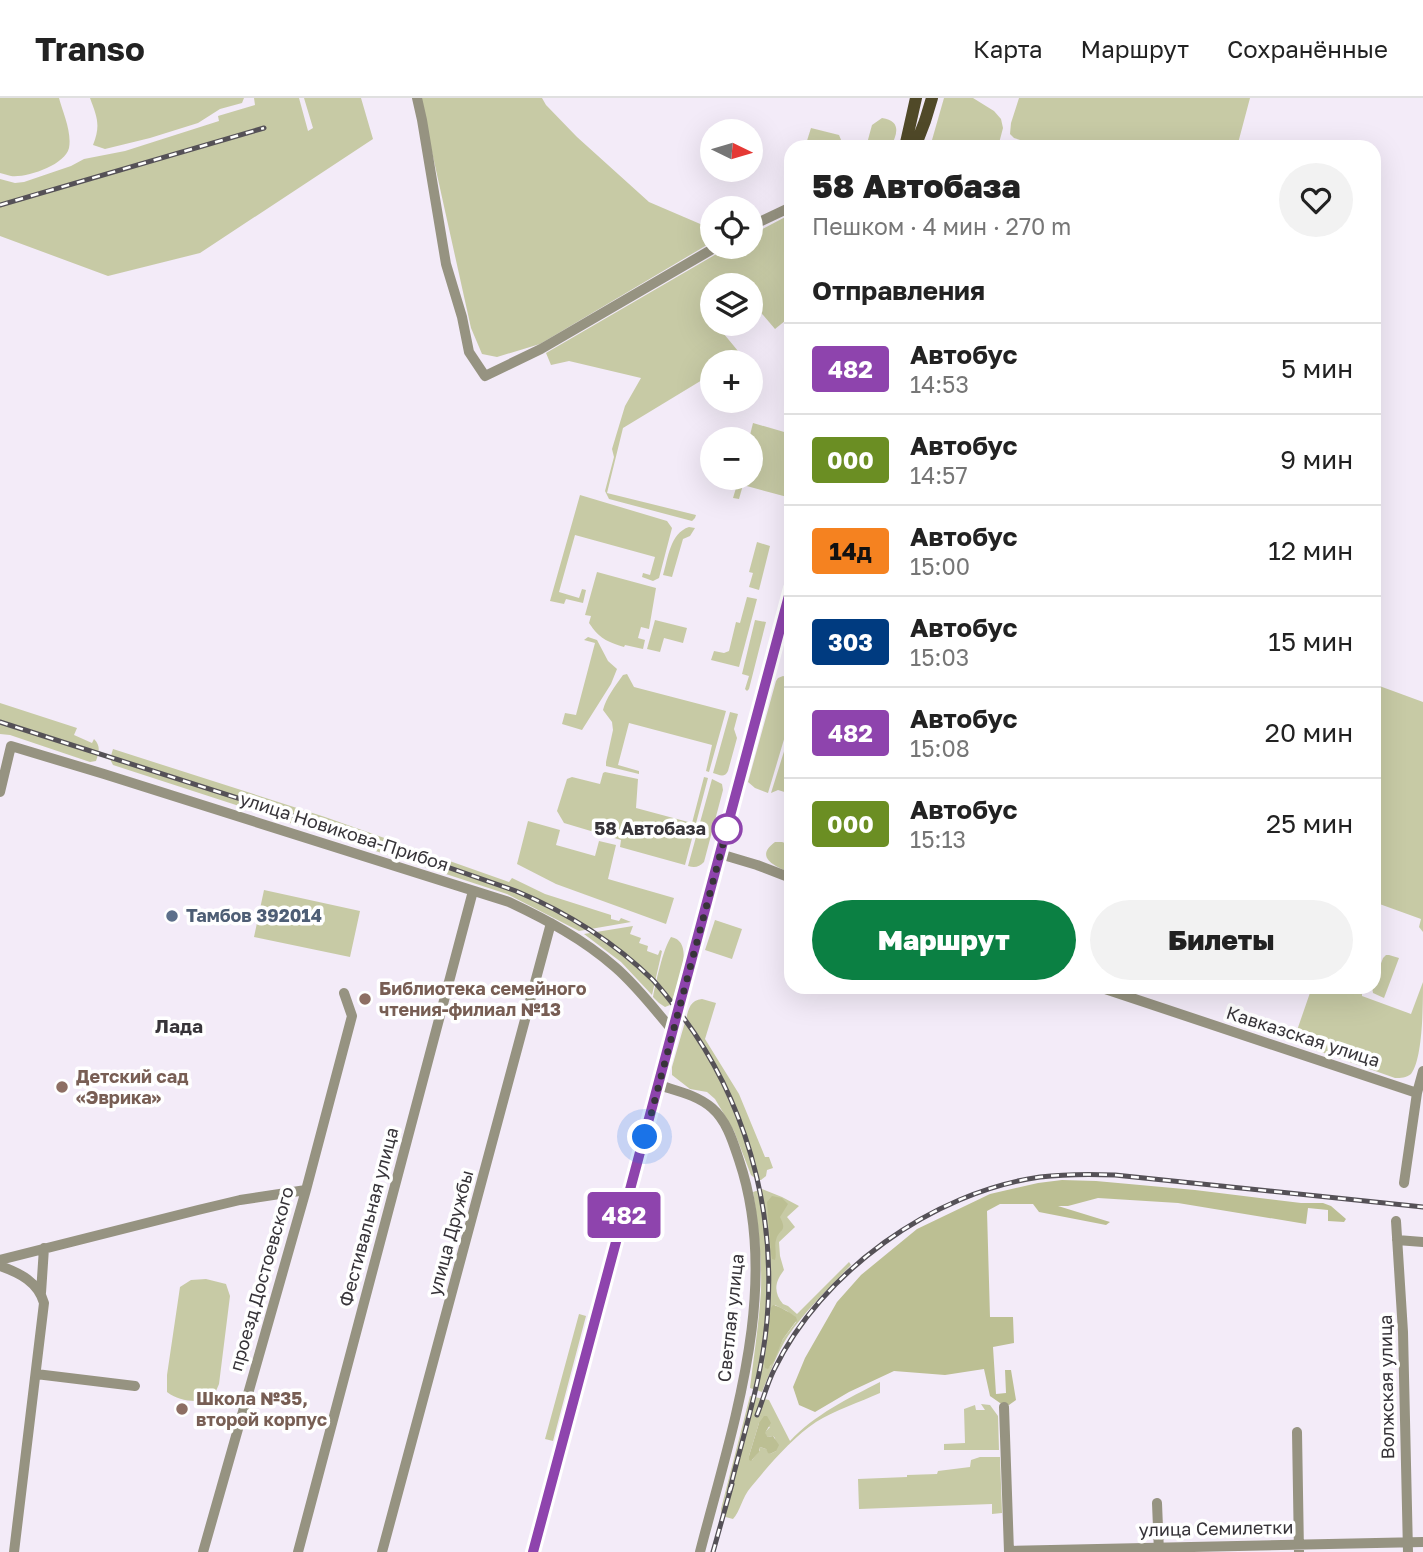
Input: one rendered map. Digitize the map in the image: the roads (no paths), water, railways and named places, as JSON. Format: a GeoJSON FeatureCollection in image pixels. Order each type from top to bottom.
{"type":"FeatureCollection","features":[{"type":"Feature","properties":{"kind":"main road"},"geometry":{"type":"LineString","coordinates":[[907,140],[916,98]]}},
{"type":"Feature","properties":{"kind":"main road"},"geometry":{"type":"LineString","coordinates":[[918,140],[932,98]]}},
{"type":"Feature","properties":{"kind":"main road"},"geometry":{"type":"LineString","coordinates":[[533,1552],[784,614]]}},
{"type":"Feature","properties":{"kind":"street"},"geometry":{"type":"LineString","coordinates":[[417,98],[446,264],[469,352],[485,376],[541,349],[700,256]]}},
{"type":"Feature","properties":{"kind":"street"},"geometry":{"type":"LineString","coordinates":[[763,220],[784,210]]}},
{"type":"Feature","properties":{"kind":"street","name":"улица Новикова-Прибоя"},"geometry":{"type":"LineString","coordinates":[[0,792],[11,746],[509,902],[572,934],[616,968],[673,1031]]}},
{"type":"Feature","properties":{"kind":"street"},"geometry":{"type":"LineString","coordinates":[[720,854],[784,875]]}},
{"type":"Feature","properties":{"kind":"street","name":"Фестивальная улица"},"geometry":{"type":"LineString","coordinates":[[298,1552],[473,891]]}},
{"type":"Feature","properties":{"kind":"street","name":"улица Дружбы"},"geometry":{"type":"LineString","coordinates":[[382,1552],[551,923]]}},
{"type":"Feature","properties":{"kind":"street","name":"проезд Достоевского"},"geometry":{"type":"LineString","coordinates":[[203,1552],[306,1190],[352,1016],[344,993]]}},
{"type":"Feature","properties":{"kind":"street","name":"Кавказская улица"},"geometry":{"type":"LineString","coordinates":[[1120,994],[1417,1093]]}},
{"type":"Feature","properties":{"kind":"street"},"geometry":{"type":"LineString","coordinates":[[1404,1183],[1417,1093],[1423,1071]]}},
{"type":"Feature","properties":{"kind":"street","name":"Светлая улица"},"geometry":{"type":"LineString","coordinates":[[659,1086],[697,1098],[712,1108],[722,1120],[736,1150],[747,1184],[755,1234],[755,1280],[748,1353],[740,1396],[700,1552]]}},
{"type":"Feature","properties":{"kind":"street"},"geometry":{"type":"LineString","coordinates":[[0,1260],[229,1203],[306,1190]]}},
{"type":"Feature","properties":{"kind":"street","name":"Волжская улица"},"geometry":{"type":"LineString","coordinates":[[1396,1221],[1404,1344],[1408,1547]]}},
{"type":"Feature","properties":{"kind":"street"},"geometry":{"type":"LineString","coordinates":[[1397,1240],[1423,1242]]}},
{"type":"Feature","properties":{"kind":"street"},"geometry":{"type":"LineString","coordinates":[[14,1552],[44,1303],[41,1293],[44,1248]]}},
{"type":"Feature","properties":{"kind":"street"},"geometry":{"type":"LineString","coordinates":[[0,1266],[23,1276],[41,1293]]}},
{"type":"Feature","properties":{"kind":"street"},"geometry":{"type":"LineString","coordinates":[[36,1374],[135,1386]]}},
{"type":"Feature","properties":{"kind":"street"},"geometry":{"type":"LineString","coordinates":[[1004,1407],[1009,1552]]}},
{"type":"Feature","properties":{"kind":"street"},"geometry":{"type":"LineString","coordinates":[[1297,1432],[1298,1549]]}},
{"type":"Feature","properties":{"kind":"street"},"geometry":{"type":"LineString","coordinates":[[1157,1503],[1159,1550]]}},
{"type":"Feature","properties":{"kind":"street","name":"улица Семилетки"},"geometry":{"type":"LineString","coordinates":[[1009,1552],[1408,1547],[1423,1542]]}},
{"type":"Feature","properties":{"kind":"railway"},"geometry":{"type":"LineString","coordinates":[[0,205],[264,128]]}},
{"type":"Feature","properties":{"kind":"railway"},"geometry":{"type":"LineString","coordinates":[[0,722],[381,844],[516,891],[589,929],[653,980],[683,1017],[723,1082],[751,1154],[766,1229],[769,1268],[763,1354],[729,1493]]}},
{"type":"Feature","properties":{"kind":"railway"},"geometry":{"type":"LineString","coordinates":[[757,1415],[772,1375],[795,1334],[820,1301],[851,1270],[884,1242],[921,1219],[960,1200],[1000,1186],[1049,1176],[1115,1175],[1423,1207]]}},
{"type":"Feature","properties":{"kind":"railway"},"geometry":{"type":"LineString","coordinates":[[713,1552],[732,1484]]}},
{"type":"Feature","properties":{"kind":"place","name":"58 Автобаза"},"geometry":{"type":"Point","coordinates":[727,829]}},
{"type":"Feature","properties":{"kind":"place","name":"Тамбов 392014"},"geometry":{"type":"Point","coordinates":[172,916]}},
{"type":"Feature","properties":{"kind":"place","name":"Библиотека семейного чтения-филиал №13"},"geometry":{"type":"Point","coordinates":[365,999]}},
{"type":"Feature","properties":{"kind":"place","name":"Детский сад «Эврика»"},"geometry":{"type":"Point","coordinates":[62,1087]}},
{"type":"Feature","properties":{"kind":"place","name":"Школа №35, второй корпус"},"geometry":{"type":"Point","coordinates":[182,1409]}},
{"type":"Feature","properties":{"kind":"district","name":"Лада"},"geometry":{"type":"Point","coordinates":[179,1026]}}]}
